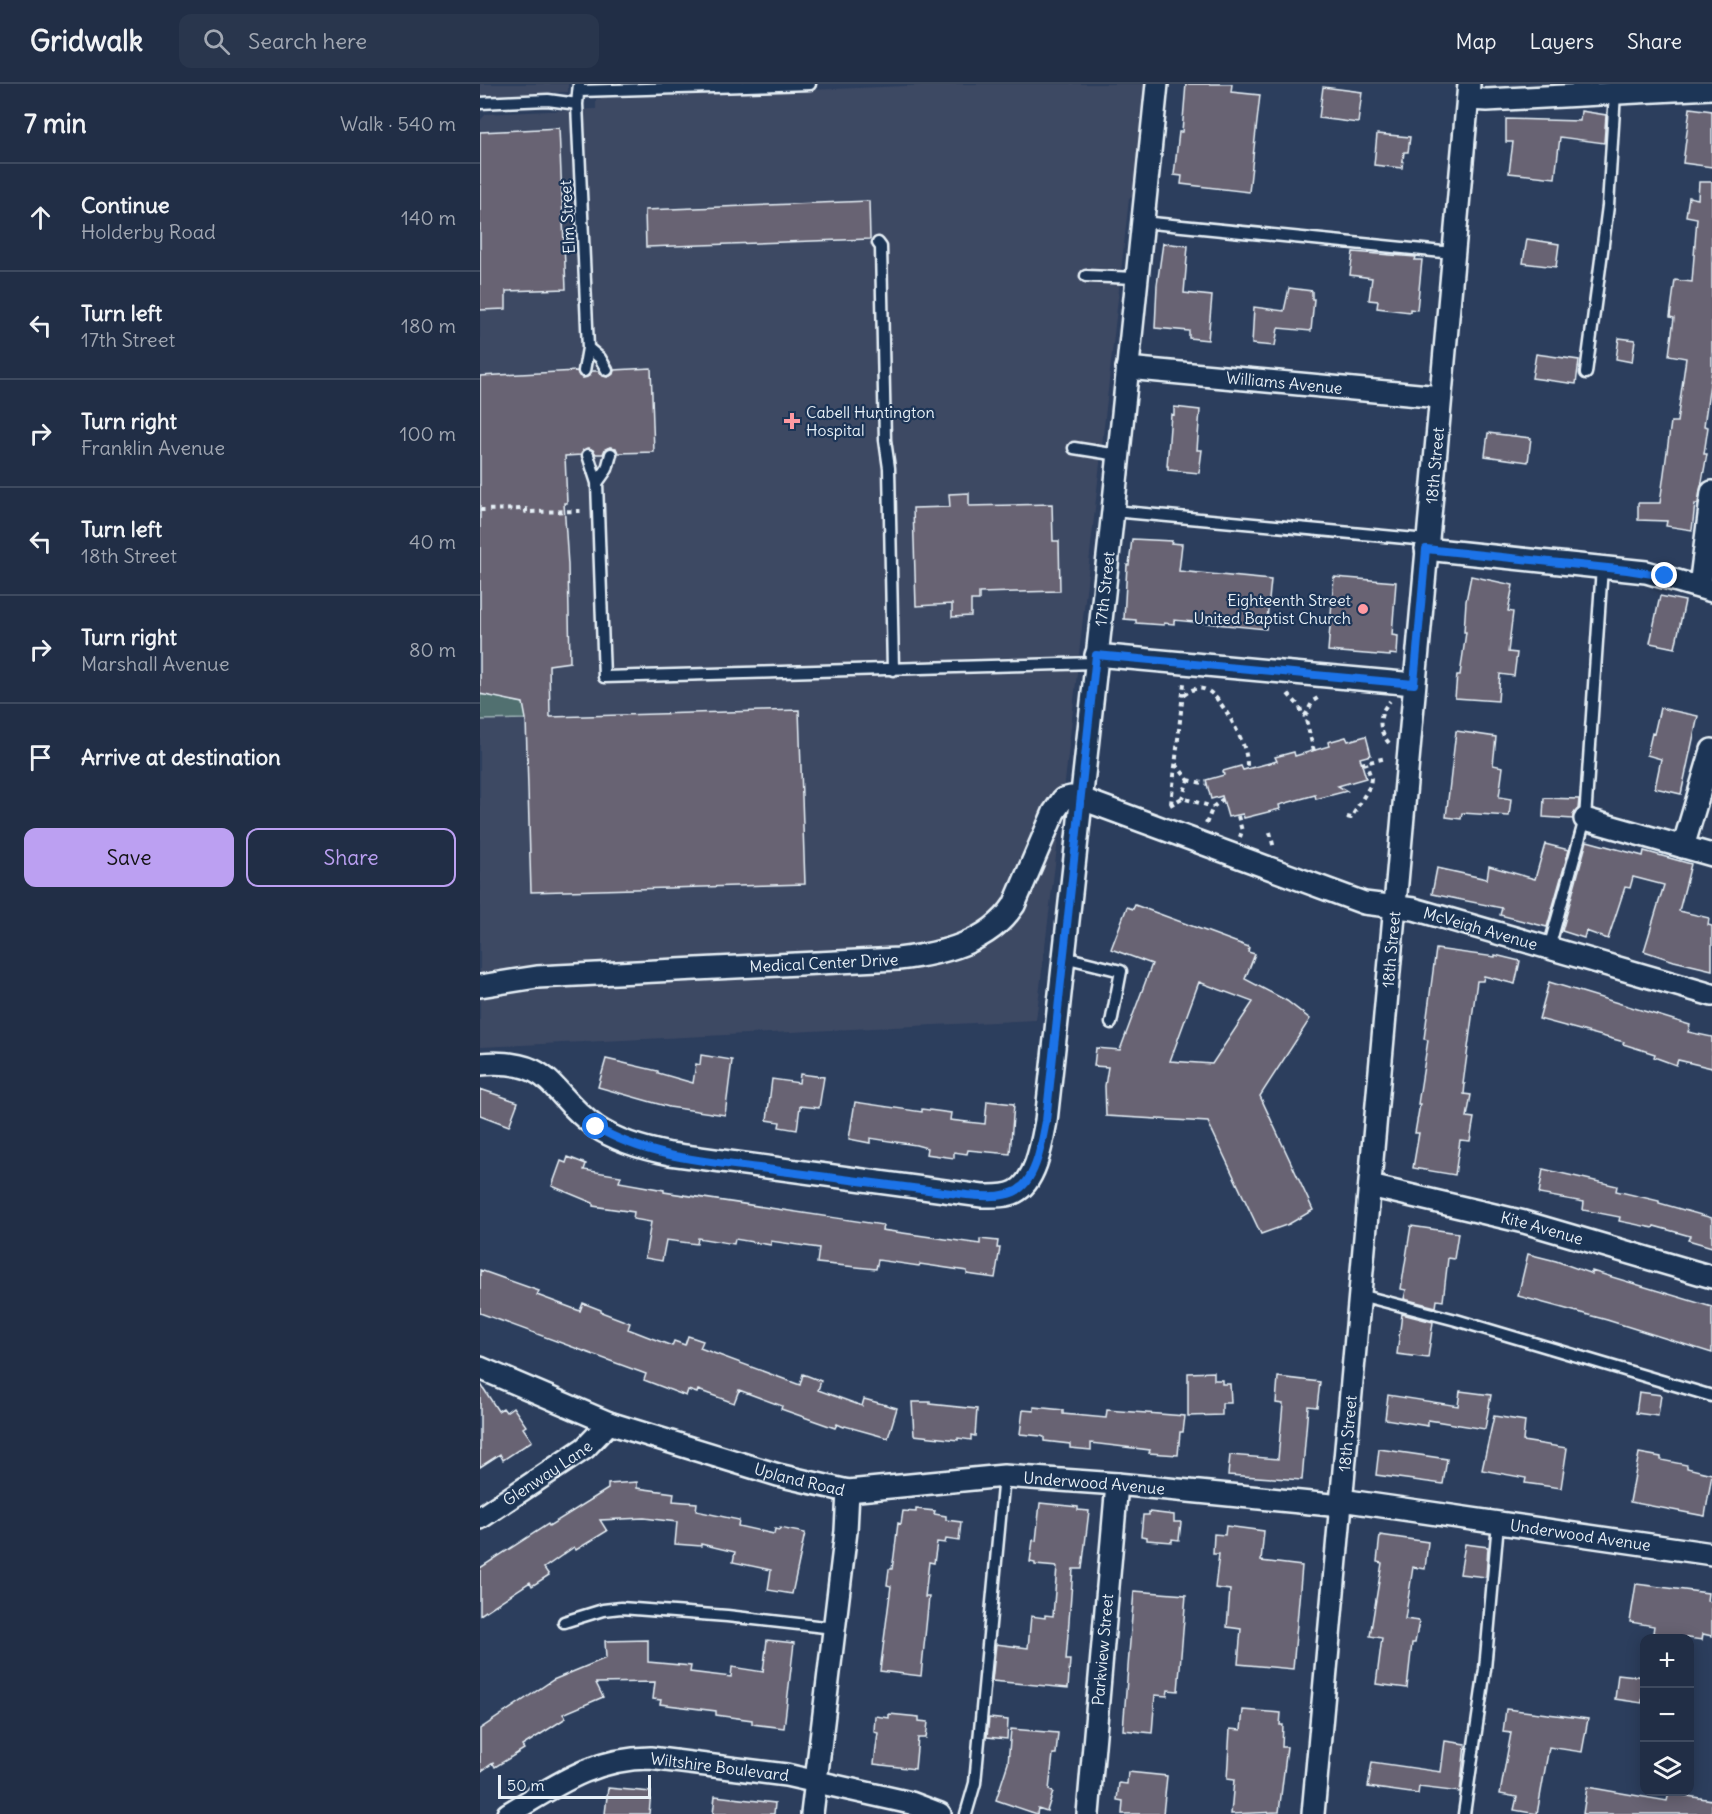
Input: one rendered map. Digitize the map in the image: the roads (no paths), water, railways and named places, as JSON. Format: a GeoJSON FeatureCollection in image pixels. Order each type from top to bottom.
{"type":"FeatureCollection","features":[{"type":"Feature","properties":{"kind":"street","name":"17th Street"},"geometry":{"type":"LineString","coordinates":[[480,1064],[522,1066],[543,1075],[596,1127],[624,1142],[645,1149],[711,1161],[982,1197],[1015,1192],[1028,1181],[1042,1145],[1082,799],[1157,84]]}},
{"type":"Feature","properties":{"kind":"street"},"geometry":{"type":"LineString","coordinates":[[1468,91],[1487,100],[1700,87]]}},
{"type":"Feature","properties":{"kind":"street","name":"18th Street"},"geometry":{"type":"LineString","coordinates":[[1313,1814],[1468,91]]}},
{"type":"Feature","properties":{"kind":"street","name":"Williams Avenue"},"geometry":{"type":"LineString","coordinates":[[1127,368],[1440,397]]}},
{"type":"Feature","properties":{"kind":"street"},"geometry":{"type":"LineString","coordinates":[[1427,545],[1646,572],[1706,589],[1712,492]]}},
{"type":"Feature","properties":{"kind":"street"},"geometry":{"type":"LineString","coordinates":[[1096,659],[1414,684]]}},
{"type":"Feature","properties":{"kind":"street"},"geometry":{"type":"LineString","coordinates":[[1683,847],[1712,750]]}},
{"type":"Feature","properties":{"kind":"street","name":"Medical Center Drive"},"geometry":{"type":"LineString","coordinates":[[480,986],[537,977],[898,958],[940,952],[989,932],[1007,916],[1059,804],[1063,799],[1071,797],[1082,799]]}},
{"type":"Feature","properties":{"kind":"street","name":"McVeigh Avenue"},"geometry":{"type":"LineString","coordinates":[[1082,799],[1364,903],[1414,909],[1712,995]]}},
{"type":"Feature","properties":{"kind":"street"},"geometry":{"type":"LineString","coordinates":[[1585,819],[1712,855]]}},
{"type":"Feature","properties":{"kind":"street","name":"Kite Avenue"},"geometry":{"type":"LineString","coordinates":[[1370,1186],[1524,1222],[1712,1277]]}},
{"type":"Feature","properties":{"kind":"street","name":"Upland Road"},"geometry":{"type":"LineString","coordinates":[[480,1368],[609,1423],[778,1475],[848,1491],[846,1531],[812,1814]]}},
{"type":"Feature","properties":{"kind":"street","name":"Glenway Lane"},"geometry":{"type":"LineString","coordinates":[[480,1518],[585,1448],[609,1423]]}},
{"type":"Feature","properties":{"kind":"street","name":"Underwood Avenue"},"geometry":{"type":"LineString","coordinates":[[848,1491],[1004,1476],[1117,1484],[1341,1503],[1712,1554]]}},
{"type":"Feature","properties":{"kind":"street","name":"Parkview Street"},"geometry":{"type":"LineString","coordinates":[[1088,1814],[1117,1484]]}},
{"type":"Feature","properties":{"kind":"street","name":"Wiltshire Boulevard"},"geometry":{"type":"LineString","coordinates":[[508,1814],[541,1804],[588,1769],[628,1758],[668,1759],[750,1769],[911,1803],[940,1814]]}},
{"type":"Feature","properties":{"kind":"lane"},"geometry":{"type":"LineString","coordinates":[[579,88],[810,84]]}},
{"type":"Feature","properties":{"kind":"lane","name":"Elm Street"},"geometry":{"type":"LineString","coordinates":[[579,88],[577,104],[588,348],[584,371]]}},
{"type":"Feature","properties":{"kind":"lane"},"geometry":{"type":"LineString","coordinates":[[1586,373],[1608,206],[1615,93]]}},
{"type":"Feature","properties":{"kind":"lane"},"geometry":{"type":"LineString","coordinates":[[480,103],[548,100],[577,104]]}},
{"type":"Feature","properties":{"kind":"lane"},"geometry":{"type":"LineString","coordinates":[[1142,222],[1453,253]]}},
{"type":"Feature","properties":{"kind":"lane"},"geometry":{"type":"LineString","coordinates":[[878,243],[880,247],[885,440],[890,476],[893,670]]}},
{"type":"Feature","properties":{"kind":"lane"},"geometry":{"type":"LineString","coordinates":[[1086,276],[1136,278]]}},
{"type":"Feature","properties":{"kind":"lane"},"geometry":{"type":"LineString","coordinates":[[588,348],[600,358],[607,370]]}},
{"type":"Feature","properties":{"kind":"lane"},"geometry":{"type":"LineString","coordinates":[[1074,448],[1118,455]]}},
{"type":"Feature","properties":{"kind":"lane"},"geometry":{"type":"LineString","coordinates":[[597,483],[607,469],[611,454]]}},
{"type":"Feature","properties":{"kind":"lane"},"geometry":{"type":"LineString","coordinates":[[588,455],[597,483],[604,677],[893,670],[1096,659]]}},
{"type":"Feature","properties":{"kind":"lane"},"geometry":{"type":"LineString","coordinates":[[1113,511],[1427,545]]}},
{"type":"Feature","properties":{"kind":"lane"},"geometry":{"type":"LineString","coordinates":[[1549,948],[1585,819],[1602,567]]}},
{"type":"Feature","properties":{"kind":"lane"},"geometry":{"type":"LineString","coordinates":[[1064,957],[1121,971],[1111,1023]]}},
{"type":"Feature","properties":{"kind":"lane"},"geometry":{"type":"LineString","coordinates":[[1360,1295],[1433,1314],[1712,1396]]}},
{"type":"Feature","properties":{"kind":"lane"},"geometry":{"type":"LineString","coordinates":[[966,1814],[975,1783],[1004,1476]]}},
{"type":"Feature","properties":{"kind":"lane"},"geometry":{"type":"LineString","coordinates":[[1464,1814],[1485,1670],[1498,1523]]}},
{"type":"Feature","properties":{"kind":"lane"},"geometry":{"type":"LineString","coordinates":[[564,1622],[603,1610],[621,1608],[727,1616],[834,1628]]}},
{"type":"Feature","properties":{"kind":"place","name":"Cabell Huntington Hospital"},"geometry":{"type":"Point","coordinates":[792,421]}},
{"type":"Feature","properties":{"kind":"place","name":"Eighteenth Street United Baptist Church"},"geometry":{"type":"Point","coordinates":[1363,609]}}]}
